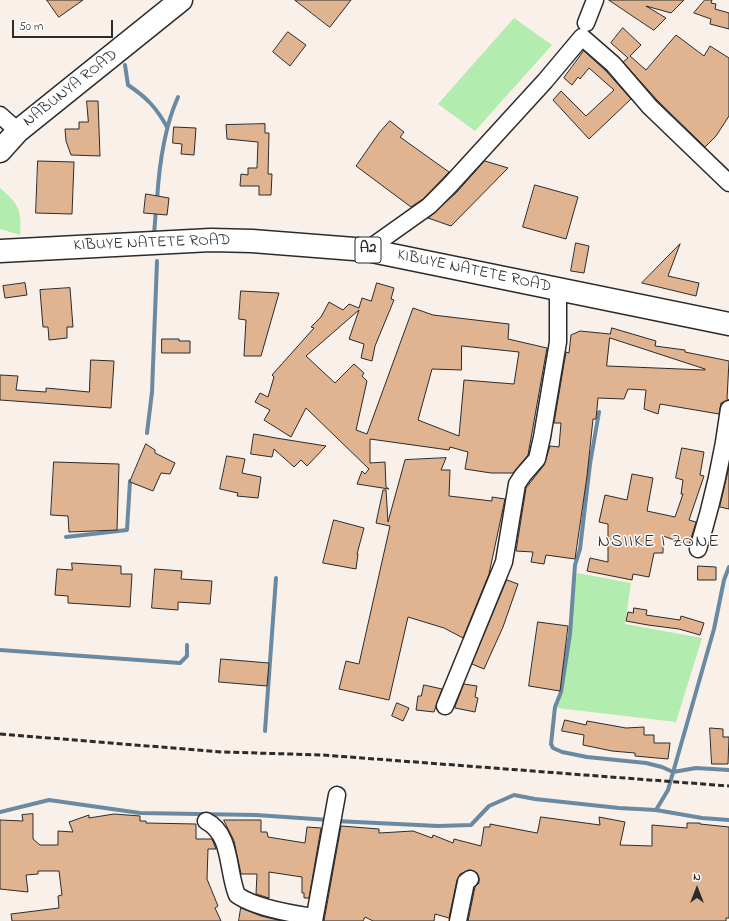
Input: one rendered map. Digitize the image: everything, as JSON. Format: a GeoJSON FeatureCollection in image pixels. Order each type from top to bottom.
{"type":"FeatureCollection","features":[{"type":"Feature","properties":{"kind":"main road","name":"NABUNYA ROAD"},"geometry":{"type":"LineString","coordinates":[[0,151],[18,131],[181,0]]}},
{"type":"Feature","properties":{"kind":"main road","name":"KIBUYE NATETE ROAD"},"geometry":{"type":"LineString","coordinates":[[0,250],[211,240],[252,241],[367,250],[729,324]]}},
{"type":"Feature","properties":{"kind":"street"},"geometry":{"type":"LineString","coordinates":[[586,23],[595,0]]}},
{"type":"Feature","properties":{"kind":"street"},"geometry":{"type":"LineString","coordinates":[[367,250],[429,206],[545,81],[582,37],[613,64],[650,107],[729,183]]}},
{"type":"Feature","properties":{"kind":"street"},"geometry":{"type":"LineString","coordinates":[[0,115],[18,131]]}},
{"type":"Feature","properties":{"kind":"street"},"geometry":{"type":"LineString","coordinates":[[445,706],[504,562],[518,484],[523,475],[537,459],[558,342],[558,290]]}},
{"type":"Feature","properties":{"kind":"street"},"geometry":{"type":"LineString","coordinates":[[698,549],[708,514],[726,432],[729,409]]}},
{"type":"Feature","properties":{"kind":"street"},"geometry":{"type":"LineString","coordinates":[[206,821],[215,827],[222,839],[237,895],[256,903],[314,919],[337,795]]}},
{"type":"Feature","properties":{"kind":"street"},"geometry":{"type":"LineString","coordinates":[[458,921],[466,882],[470,879]]}},
{"type":"Feature","properties":{"kind":"green space"},"geometry":{"type":"Polygon","coordinates":[[[514,18],[552,45],[475,131],[438,104],[514,18]]]}},
{"type":"Feature","properties":{"kind":"green space"},"geometry":{"type":"Polygon","coordinates":[[[0,188],[18,208],[20,214],[20,235],[0,229],[0,188]]]}},
{"type":"Feature","properties":{"kind":"green space"},"geometry":{"type":"Polygon","coordinates":[[[577,573],[631,583],[625,624],[702,638],[676,722],[557,708],[577,573]]]}},
{"type":"Feature","properties":{"kind":"building"},"geometry":{"type":"Polygon","coordinates":[[[47,0],[83,0],[59,17],[47,0]]]}},
{"type":"Feature","properties":{"kind":"building"},"geometry":{"type":"Polygon","coordinates":[[[295,0],[351,0],[330,27],[295,0]]]}},
{"type":"Feature","properties":{"kind":"building"},"geometry":{"type":"Polygon","coordinates":[[[609,0],[684,0],[671,13],[646,6],[666,18],[654,30],[609,0]]]}},
{"type":"Feature","properties":{"kind":"building"},"geometry":{"type":"Polygon","coordinates":[[[705,0],[712,0],[711,3],[716,4],[715,9],[729,13],[729,29],[710,24],[711,19],[694,13],[705,0]]]}},
{"type":"Feature","properties":{"kind":"building"},"geometry":{"type":"Polygon","coordinates":[[[623,28],[641,45],[630,56],[646,70],[676,35],[704,56],[710,46],[729,58],[729,116],[716,136],[705,147],[657,100],[623,62],[628,58],[611,43],[623,28]]]}},
{"type":"Feature","properties":{"kind":"building"},"geometry":{"type":"Polygon","coordinates":[[[288,32],[306,45],[290,66],[273,52],[288,32]]]}},
{"type":"Feature","properties":{"kind":"building"},"geometry":{"type":"Polygon","coordinates":[[[584,51],[606,71],[631,99],[589,139],[553,100],[561,91],[586,116],[614,90],[589,68],[580,79],[578,77],[572,85],[564,78],[584,51]]]}},
{"type":"Feature","properties":{"kind":"building"},"geometry":{"type":"Polygon","coordinates":[[[87,101],[98,101],[100,156],[71,155],[66,141],[65,129],[79,129],[79,122],[88,122],[87,101]]]}},
{"type":"Feature","properties":{"kind":"building"},"geometry":{"type":"Polygon","coordinates":[[[390,121],[404,132],[400,137],[449,172],[423,199],[411,207],[356,166],[379,133],[390,121]]]}},
{"type":"Feature","properties":{"kind":"building"},"geometry":{"type":"Polygon","coordinates":[[[265,124],[265,133],[269,133],[268,174],[272,174],[271,195],[259,195],[259,186],[240,186],[241,174],[248,175],[248,168],[257,168],[258,142],[227,139],[226,125],[265,124]]]}},
{"type":"Feature","properties":{"kind":"building"},"geometry":{"type":"Polygon","coordinates":[[[174,127],[196,128],[194,155],[181,154],[182,144],[173,143],[174,127]]]}},
{"type":"Feature","properties":{"kind":"building"},"geometry":{"type":"Polygon","coordinates":[[[38,161],[74,162],[72,214],[36,213],[38,161]]]}},
{"type":"Feature","properties":{"kind":"building"},"geometry":{"type":"Polygon","coordinates":[[[485,161],[508,168],[451,226],[428,218],[456,193],[485,161]]]}},
{"type":"Feature","properties":{"kind":"building"},"geometry":{"type":"Polygon","coordinates":[[[535,185],[578,197],[566,239],[523,227],[535,185]]]}},
{"type":"Feature","properties":{"kind":"building"},"geometry":{"type":"Polygon","coordinates":[[[146,194],[169,198],[167,215],[144,213],[146,194]]]}},
{"type":"Feature","properties":{"kind":"building"},"geometry":{"type":"Polygon","coordinates":[[[576,243],[589,246],[584,273],[571,271],[576,243]]]}},
{"type":"Feature","properties":{"kind":"building"},"geometry":{"type":"Polygon","coordinates":[[[680,244],[668,276],[699,283],[696,296],[642,283],[680,244]]]}},
{"type":"Feature","properties":{"kind":"building"},"geometry":{"type":"Polygon","coordinates":[[[25,283],[27,295],[5,298],[3,286],[25,283]]]}},
{"type":"Feature","properties":{"kind":"building"},"geometry":{"type":"Polygon","coordinates":[[[377,283],[394,288],[391,299],[394,300],[375,346],[372,361],[361,358],[364,344],[349,339],[359,310],[306,356],[335,383],[354,364],[364,373],[362,376],[367,381],[356,430],[367,434],[413,308],[433,315],[509,324],[508,339],[547,348],[528,455],[513,473],[491,473],[465,469],[468,452],[450,447],[449,450],[370,439],[370,463],[385,462],[386,487],[389,489],[357,484],[362,471],[365,474],[369,469],[306,408],[291,437],[264,420],[270,410],[255,402],[260,393],[268,397],[274,377],[272,375],[314,328],[311,327],[321,317],[329,302],[343,310],[349,304],[359,308],[362,298],[371,301],[377,283]],[[462,346],[461,370],[432,369],[418,420],[459,436],[464,380],[514,384],[519,352],[462,346]]]}},
{"type":"Feature","properties":{"kind":"building"},"geometry":{"type":"Polygon","coordinates":[[[70,288],[73,327],[67,327],[67,338],[49,340],[48,327],[43,327],[40,290],[70,288]]]}},
{"type":"Feature","properties":{"kind":"building"},"geometry":{"type":"Polygon","coordinates":[[[241,291],[279,293],[261,356],[244,356],[246,320],[239,319],[241,291]]]}},
{"type":"Feature","properties":{"kind":"building"},"geometry":{"type":"Polygon","coordinates":[[[612,328],[656,341],[655,346],[685,350],[685,352],[729,361],[727,399],[729,400],[721,403],[719,414],[660,404],[658,414],[644,409],[646,390],[628,389],[624,399],[598,398],[596,419],[593,419],[587,476],[575,559],[546,555],[544,564],[531,562],[533,552],[516,551],[526,488],[544,465],[550,446],[559,447],[561,423],[554,423],[566,352],[569,353],[571,335],[580,331],[610,334],[612,328]],[[610,338],[607,366],[705,369],[610,338]]]}},
{"type":"Feature","properties":{"kind":"building"},"geometry":{"type":"Polygon","coordinates":[[[162,339],[179,339],[179,341],[190,341],[190,353],[162,353],[162,339]]]}},
{"type":"Feature","properties":{"kind":"building"},"geometry":{"type":"Polygon","coordinates":[[[91,360],[114,361],[111,408],[0,400],[0,375],[18,376],[16,390],[46,392],[46,388],[89,392],[91,360]]]}},
{"type":"Feature","properties":{"kind":"building"},"geometry":{"type":"Polygon","coordinates":[[[254,434],[326,446],[307,466],[301,460],[294,467],[274,449],[272,457],[251,454],[254,434]]]}},
{"type":"Feature","properties":{"kind":"building"},"geometry":{"type":"Polygon","coordinates":[[[146,444],[155,450],[155,453],[175,463],[170,474],[161,473],[153,491],[130,482],[146,444]]]}},
{"type":"Feature","properties":{"kind":"building"},"geometry":{"type":"Polygon","coordinates":[[[682,448],[704,452],[700,475],[704,476],[689,520],[696,522],[689,545],[663,536],[663,553],[654,553],[649,577],[633,574],[632,580],[587,571],[590,558],[608,562],[608,524],[599,522],[605,495],[627,500],[632,474],[653,478],[647,511],[675,517],[683,494],[681,494],[683,480],[676,478],[682,448]]]}},
{"type":"Feature","properties":{"kind":"building"},"geometry":{"type":"Polygon","coordinates":[[[227,456],[245,459],[242,473],[261,477],[258,498],[237,496],[238,493],[220,489],[227,456]]]}},
{"type":"Feature","properties":{"kind":"building"},"geometry":{"type":"Polygon","coordinates":[[[446,458],[441,470],[450,470],[449,496],[492,501],[492,497],[505,499],[489,574],[463,638],[444,628],[408,617],[389,700],[339,689],[346,661],[359,664],[390,526],[376,523],[383,490],[386,490],[388,522],[405,460],[446,458]]]}},
{"type":"Feature","properties":{"kind":"building"},"geometry":{"type":"Polygon","coordinates":[[[54,462],[119,464],[117,530],[69,532],[68,516],[51,515],[54,462]]]}},
{"type":"Feature","properties":{"kind":"building"},"geometry":{"type":"Polygon","coordinates":[[[729,467],[729,509],[720,507],[729,467]]]}},
{"type":"Feature","properties":{"kind":"building"},"geometry":{"type":"Polygon","coordinates":[[[334,520],[364,528],[357,554],[356,569],[323,563],[334,520]]]}},
{"type":"Feature","properties":{"kind":"building"},"geometry":{"type":"Polygon","coordinates":[[[72,563],[121,566],[121,574],[132,574],[130,607],[68,603],[68,596],[55,595],[57,569],[72,570],[72,563]]]}},
{"type":"Feature","properties":{"kind":"building"},"geometry":{"type":"Polygon","coordinates":[[[698,566],[716,567],[716,580],[698,580],[698,566]]]}},
{"type":"Feature","properties":{"kind":"building"},"geometry":{"type":"Polygon","coordinates":[[[155,569],[182,571],[181,579],[212,581],[210,604],[178,602],[178,610],[152,608],[155,569]]]}},
{"type":"Feature","properties":{"kind":"building"},"geometry":{"type":"Polygon","coordinates":[[[507,580],[518,584],[503,627],[484,669],[472,664],[507,580]]]}},
{"type":"Feature","properties":{"kind":"building"},"geometry":{"type":"Polygon","coordinates":[[[634,608],[647,610],[646,615],[680,620],[681,616],[704,623],[700,635],[679,629],[626,621],[628,612],[633,613],[634,608]]]}},
{"type":"Feature","properties":{"kind":"building"},"geometry":{"type":"Polygon","coordinates":[[[538,622],[568,626],[560,691],[529,686],[538,622]]]}},
{"type":"Feature","properties":{"kind":"building"},"geometry":{"type":"Polygon","coordinates":[[[221,659],[269,663],[267,686],[219,682],[221,659]]]}},
{"type":"Feature","properties":{"kind":"building"},"geometry":{"type":"Polygon","coordinates":[[[464,684],[477,686],[475,697],[478,698],[475,712],[455,708],[464,684]]]}},
{"type":"Feature","properties":{"kind":"building"},"geometry":{"type":"Polygon","coordinates":[[[424,685],[442,689],[434,712],[416,710],[418,696],[421,696],[424,685]]]}},
{"type":"Feature","properties":{"kind":"building"},"geometry":{"type":"Polygon","coordinates":[[[397,703],[409,708],[403,721],[392,716],[397,703]]]}},
{"type":"Feature","properties":{"kind":"building"},"geometry":{"type":"Polygon","coordinates":[[[565,720],[586,725],[587,721],[626,728],[644,727],[644,735],[654,735],[654,743],[670,743],[668,759],[635,756],[635,753],[612,751],[583,745],[584,735],[562,731],[565,720]]]}},
{"type":"Feature","properties":{"kind":"building"},"geometry":{"type":"Polygon","coordinates":[[[710,728],[723,729],[723,737],[729,737],[728,764],[712,764],[710,728]]]}},
{"type":"Feature","properties":{"kind":"building"},"geometry":{"type":"Polygon","coordinates":[[[33,814],[33,839],[40,845],[58,845],[58,831],[73,832],[69,822],[89,815],[89,818],[114,814],[140,816],[140,821],[146,821],[146,823],[196,824],[196,839],[212,839],[216,849],[208,849],[207,879],[218,906],[215,908],[221,921],[12,921],[11,914],[59,908],[58,896],[62,895],[59,871],[38,871],[38,874],[26,875],[28,892],[0,889],[0,820],[23,821],[22,815],[33,814]]]}},
{"type":"Feature","properties":{"kind":"building"},"geometry":{"type":"Polygon","coordinates":[[[541,817],[600,825],[599,817],[625,822],[620,845],[652,846],[652,825],[687,828],[687,823],[700,823],[729,827],[729,918],[726,918],[726,921],[468,921],[475,887],[479,883],[477,873],[469,870],[460,874],[457,880],[449,918],[435,914],[434,921],[373,921],[365,917],[363,921],[324,921],[341,826],[379,829],[379,833],[413,831],[432,838],[433,835],[453,843],[454,839],[481,846],[484,827],[490,827],[490,824],[537,833],[541,817]]]}},
{"type":"Feature","properties":{"kind":"building"},"geometry":{"type":"Polygon","coordinates":[[[224,820],[261,820],[261,832],[267,832],[268,837],[305,843],[307,827],[321,828],[309,898],[304,898],[304,893],[302,893],[302,877],[269,872],[269,898],[256,894],[257,874],[241,874],[234,841],[224,820]]]}},
{"type":"Feature","properties":{"kind":"building"},"geometry":{"type":"Polygon","coordinates":[[[241,908],[261,916],[282,921],[239,921],[241,908]]]}},
{"type":"Feature","properties":{"kind":"waterway"},"geometry":{"type":"LineString","coordinates":[[125,65],[128,85],[150,103],[167,127]]}},
{"type":"Feature","properties":{"kind":"waterway"},"geometry":{"type":"LineString","coordinates":[[157,200],[163,148],[169,122],[178,97]]}},
{"type":"Feature","properties":{"kind":"waterway"},"geometry":{"type":"LineString","coordinates":[[154,235],[156,209]]}},
{"type":"Feature","properties":{"kind":"waterway"},"geometry":{"type":"LineString","coordinates":[[147,433],[152,392],[157,261]]}},
{"type":"Feature","properties":{"kind":"waterway"},"geometry":{"type":"LineString","coordinates":[[599,412],[590,464],[580,549],[575,565],[570,634],[561,692],[555,707],[551,744],[553,748],[562,752],[587,757],[646,763],[662,767],[673,772],[696,768],[729,770]]}},
{"type":"Feature","properties":{"kind":"waterway"},"geometry":{"type":"LineString","coordinates":[[66,537],[127,530],[130,481]]}},
{"type":"Feature","properties":{"kind":"waterway"},"geometry":{"type":"LineString","coordinates":[[656,810],[668,790],[714,629],[724,580],[729,567]]}},
{"type":"Feature","properties":{"kind":"waterway"},"geometry":{"type":"LineString","coordinates":[[265,731],[276,578]]}},
{"type":"Feature","properties":{"kind":"waterway"},"geometry":{"type":"LineString","coordinates":[[0,650],[180,663],[187,656],[187,645]]}},
{"type":"Feature","properties":{"kind":"waterway"},"geometry":{"type":"LineString","coordinates":[[336,821],[438,826],[471,825],[489,806],[514,795],[535,799],[619,808],[656,810],[702,818],[729,820]]}},
{"type":"Feature","properties":{"kind":"waterway"},"geometry":{"type":"LineString","coordinates":[[0,812],[49,800],[140,813],[256,815],[329,820]]}},
{"type":"Feature","properties":{"kind":"railway"},"geometry":{"type":"LineString","coordinates":[[0,734],[222,752],[323,755],[729,786]]}},
{"type":"Feature","properties":{"kind":"district","name":"NSIIKE I ZONE"},"geometry":{"type":"Point","coordinates":[659,543]}}]}
